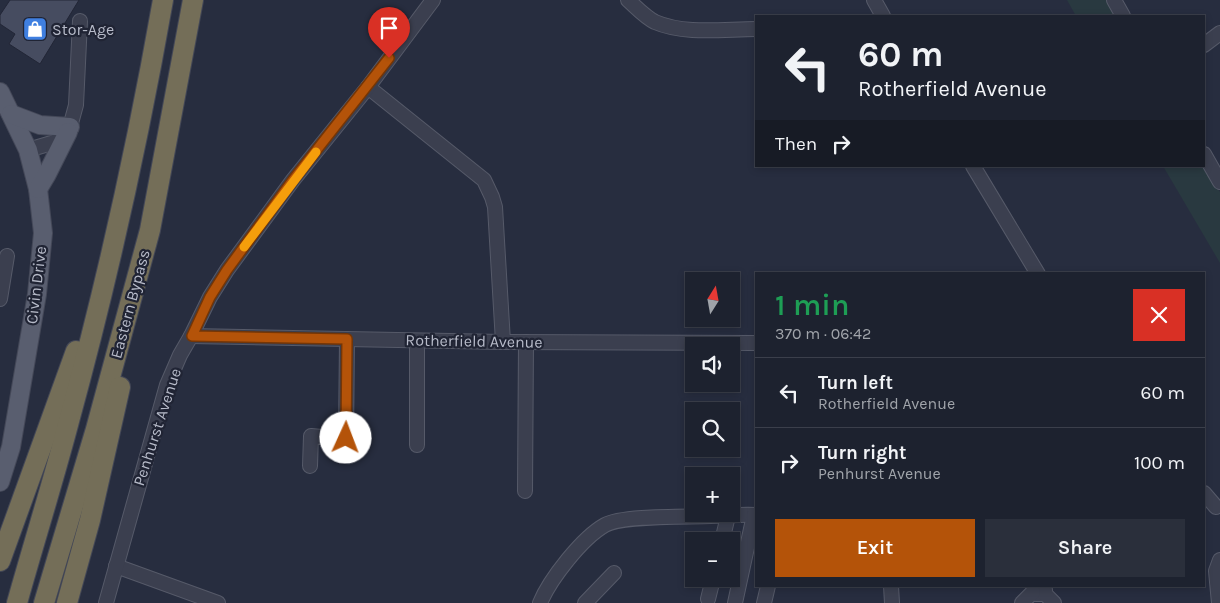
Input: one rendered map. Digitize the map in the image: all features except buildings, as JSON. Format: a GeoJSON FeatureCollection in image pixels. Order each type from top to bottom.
{"type":"FeatureCollection","features":[{"type":"Feature","properties":{"kind":"highway","name":"Eastern Bypass"},"geometry":{"type":"LineString","coordinates":[[17,603],[69,421],[108,267],[144,104],[163,0]]}},
{"type":"Feature","properties":{"kind":"highway","name":"Eastern Bypass"},"geometry":{"type":"LineString","coordinates":[[44,603],[96,429],[150,230],[193,0]]}},
{"type":"Feature","properties":{"kind":"highway"},"geometry":{"type":"LineString","coordinates":[[67,603],[90,520],[121,382],[150,230]]}},
{"type":"Feature","properties":{"kind":"highway"},"geometry":{"type":"LineString","coordinates":[[0,561],[56,401],[108,267]]}},
{"type":"Feature","properties":{"kind":"main road","name":"Civin Drive"},"geometry":{"type":"LineString","coordinates":[[0,92],[28,150],[38,189],[43,233],[37,294],[11,447],[0,482]]}},
{"type":"Feature","properties":{"kind":"main road"},"geometry":{"type":"LineString","coordinates":[[11,114],[40,125],[69,130],[38,189]]}},
{"type":"Feature","properties":{"kind":"street","name":"Penhurst Avenue"},"geometry":{"type":"LineString","coordinates":[[106,603],[167,385],[210,297],[227,270],[293,180],[368,87],[433,0]]}},
{"type":"Feature","properties":{"kind":"street"},"geometry":{"type":"LineString","coordinates":[[628,0],[653,21],[678,28],[697,30],[755,28]]}},
{"type":"Feature","properties":{"kind":"street"},"geometry":{"type":"LineString","coordinates":[[874,0],[882,15]]}},
{"type":"Feature","properties":{"kind":"street"},"geometry":{"type":"LineString","coordinates":[[1114,0],[1122,15]]}},
{"type":"Feature","properties":{"kind":"street"},"geometry":{"type":"LineString","coordinates":[[28,150],[55,142],[69,130],[76,104],[80,21]]}},
{"type":"Feature","properties":{"kind":"street"},"geometry":{"type":"LineString","coordinates":[[1205,44],[1220,33]]}},
{"type":"Feature","properties":{"kind":"street"},"geometry":{"type":"LineString","coordinates":[[368,87],[484,180],[496,207],[503,342]]}},
{"type":"Feature","properties":{"kind":"street"},"geometry":{"type":"LineString","coordinates":[[1205,156],[1220,182]]}},
{"type":"Feature","properties":{"kind":"street"},"geometry":{"type":"LineString","coordinates":[[974,167],[1037,272]]}},
{"type":"Feature","properties":{"kind":"street"},"geometry":{"type":"LineString","coordinates":[[0,300],[8,256]]}},
{"type":"Feature","properties":{"kind":"street","name":"Rotherfield Avenue"},"geometry":{"type":"LineString","coordinates":[[192,336],[417,341],[755,343]]}},
{"type":"Feature","properties":{"kind":"street"},"geometry":{"type":"LineString","coordinates":[[310,466],[311,436],[344,439],[346,437],[347,339]]}},
{"type":"Feature","properties":{"kind":"street"},"geometry":{"type":"LineString","coordinates":[[417,341],[418,445]]}},
{"type":"Feature","properties":{"kind":"street"},"geometry":{"type":"LineString","coordinates":[[525,491],[526,342]]}},
{"type":"Feature","properties":{"kind":"street"},"geometry":{"type":"LineString","coordinates":[[1205,494],[1216,507]]}},
{"type":"Feature","properties":{"kind":"street"},"geometry":{"type":"LineString","coordinates":[[735,603],[755,515],[740,516]]}},
{"type":"Feature","properties":{"kind":"street"},"geometry":{"type":"LineString","coordinates":[[540,603],[545,591],[556,575],[591,534],[606,524],[621,520],[685,517]]}},
{"type":"Feature","properties":{"kind":"street"},"geometry":{"type":"LineString","coordinates":[[1219,603],[1216,571],[1220,560]]}},
{"type":"Feature","properties":{"kind":"street"},"geometry":{"type":"LineString","coordinates":[[116,566],[186,597],[218,603]]}},
{"type":"Feature","properties":{"kind":"street"},"geometry":{"type":"LineString","coordinates":[[585,603],[614,574]]}},
{"type":"Feature","properties":{"kind":"street"},"geometry":{"type":"LineString","coordinates":[[710,602],[712,587]]}},
{"type":"Feature","properties":{"kind":"street"},"geometry":{"type":"LineString","coordinates":[[764,603],[768,587]]}},
{"type":"Feature","properties":{"kind":"street"},"geometry":{"type":"LineString","coordinates":[[891,587],[892,603]]}},
{"type":"Feature","properties":{"kind":"street"},"geometry":{"type":"LineString","coordinates":[[1022,603],[1038,589],[1054,603]]}},
{"type":"Feature","properties":{"kind":"shaded area"},"geometry":{"type":"Polygon","coordinates":[[[1067,0],[1106,0],[1115,15],[1075,15],[1067,0]]]}},
{"type":"Feature","properties":{"kind":"shaded area"},"geometry":{"type":"Polygon","coordinates":[[[1205,166],[1220,192],[1220,263],[1164,167],[1205,166]]]}},
{"type":"Feature","properties":{"kind":"slow traffic"},"geometry":{"type":"LineString","coordinates":[[244,247],[316,152]]}},
{"type":"Feature","properties":{"kind":"place","name":"Stor-Age"},"geometry":{"type":"Point","coordinates":[35,29]}},
{"type":"Feature","properties":{"kind":"route"},"geometry":{"type":"LineString","coordinates":[[346,438],[347,339],[192,336],[210,297],[227,270],[293,180],[389,58]]}}]}
